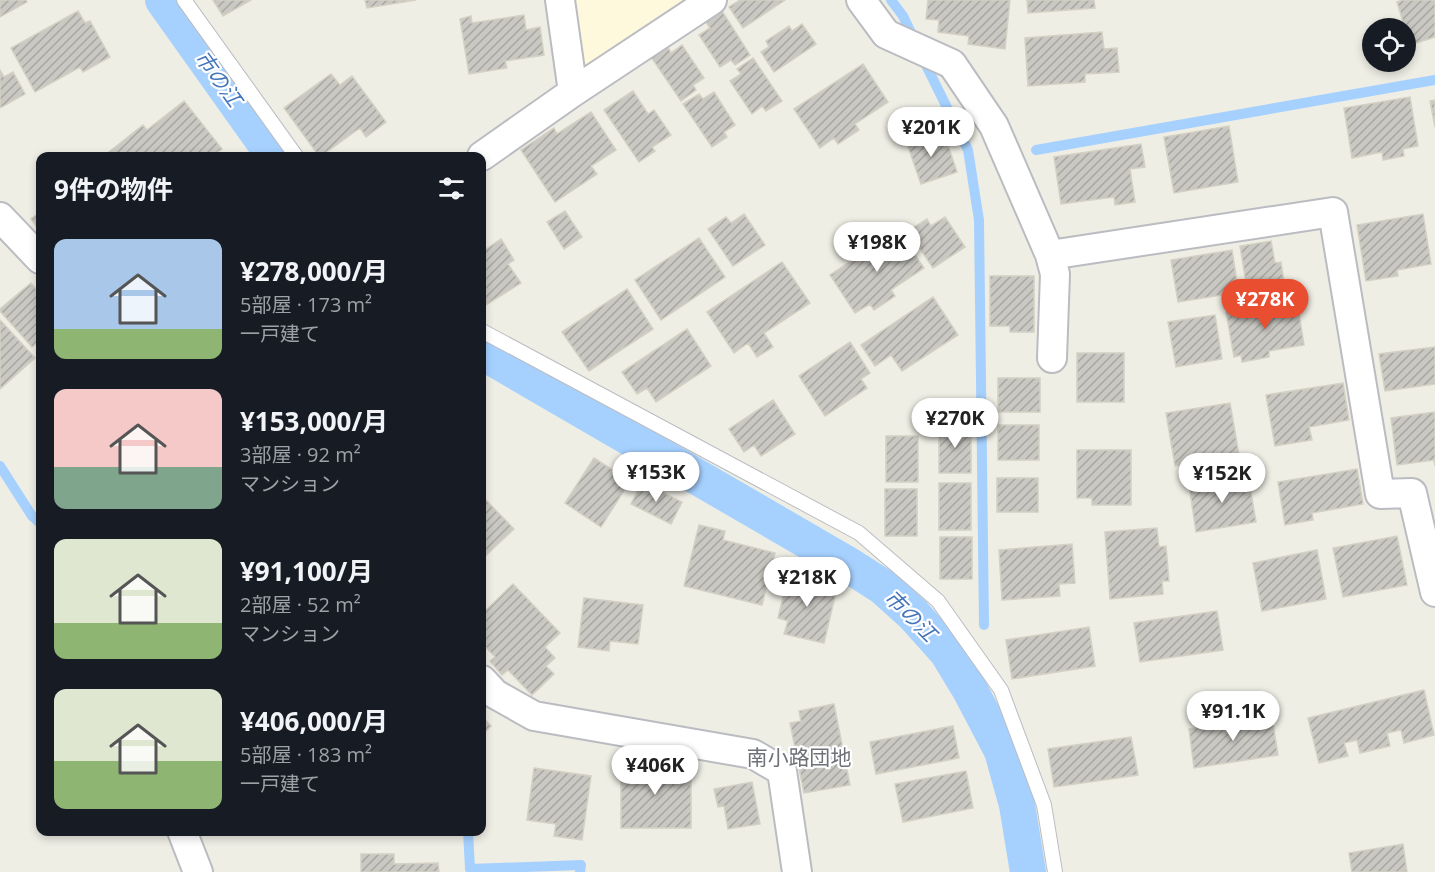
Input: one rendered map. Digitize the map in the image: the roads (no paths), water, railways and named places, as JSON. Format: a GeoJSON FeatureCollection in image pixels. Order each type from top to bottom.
{"type":"FeatureCollection","features":[{"type":"Feature","properties":{"kind":"street"},"geometry":{"type":"LineString","coordinates":[[560,0],[573,92]]}},
{"type":"Feature","properties":{"kind":"street"},"geometry":{"type":"LineString","coordinates":[[486,153],[573,92],[712,0]]}},
{"type":"Feature","properties":{"kind":"street"},"geometry":{"type":"LineString","coordinates":[[861,0],[886,34],[952,64],[994,126],[1050,255],[1054,274],[1052,358]]}},
{"type":"Feature","properties":{"kind":"street"},"geometry":{"type":"LineString","coordinates":[[1050,255],[1334,212],[1380,494],[1412,493],[1435,592]]}},
{"type":"Feature","properties":{"kind":"street"},"geometry":{"type":"LineString","coordinates":[[0,217],[36,255]]}},
{"type":"Feature","properties":{"kind":"street"},"geometry":{"type":"LineString","coordinates":[[486,684],[495,694],[534,716],[753,754],[782,771],[797,872]]}},
{"type":"Feature","properties":{"kind":"street"},"geometry":{"type":"LineString","coordinates":[[185,836],[198,872]]}},
{"type":"Feature","properties":{"kind":"lane"},"geometry":{"type":"LineString","coordinates":[[184,0],[293,152]]}},
{"type":"Feature","properties":{"kind":"lane"},"geometry":{"type":"LineString","coordinates":[[486,333],[859,534],[939,601],[1000,690],[1044,805],[1055,872]]}},
{"type":"Feature","properties":{"kind":"waterway","name":"市の江"},"geometry":{"type":"LineString","coordinates":[[163,0],[271,152]]}},
{"type":"Feature","properties":{"kind":"waterway"},"geometry":{"type":"LineString","coordinates":[[891,0],[903,16],[915,41]]}},
{"type":"Feature","properties":{"kind":"waterway"},"geometry":{"type":"LineString","coordinates":[[921,55],[968,150],[979,220],[984,625]]}},
{"type":"Feature","properties":{"kind":"waterway"},"geometry":{"type":"LineString","coordinates":[[1036,150],[1435,80]]}},
{"type":"Feature","properties":{"kind":"waterway","name":"市の江"},"geometry":{"type":"LineString","coordinates":[[486,354],[847,564],[883,587],[913,614],[947,652],[1002,751],[1017,805],[1028,872]]}},
{"type":"Feature","properties":{"kind":"waterway"},"geometry":{"type":"LineString","coordinates":[[0,466],[36,520]]}},
{"type":"Feature","properties":{"kind":"waterway"},"geometry":{"type":"LineString","coordinates":[[468,836],[470,869],[581,865],[580,872]]}},
{"type":"Feature","properties":{"kind":"district","name":"南小路団地"},"geometry":{"type":"Point","coordinates":[799,757]}}]}
